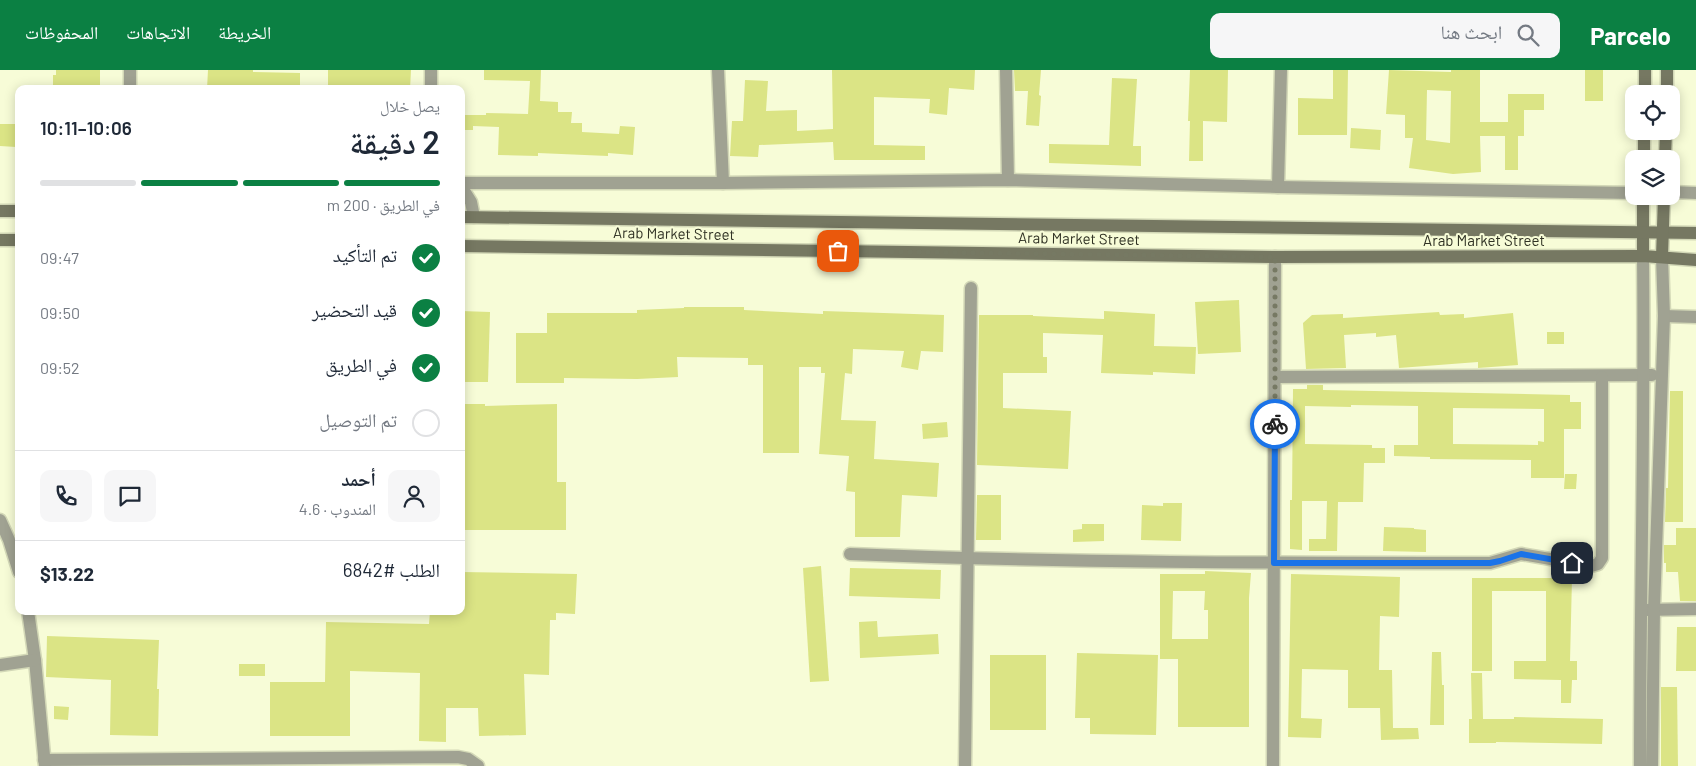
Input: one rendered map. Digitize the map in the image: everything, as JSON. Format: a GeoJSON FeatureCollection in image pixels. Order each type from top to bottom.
{"type":"FeatureCollection","features":[{"type":"Feature","properties":{"kind":"main road"},"geometry":{"type":"LineString","coordinates":[[1645,70],[1645,85]]}},
{"type":"Feature","properties":{"kind":"main road"},"geometry":{"type":"LineString","coordinates":[[1667,70],[1667,85]]}},
{"type":"Feature","properties":{"kind":"main road"},"geometry":{"type":"LineString","coordinates":[[1643,205],[1643,256]]}},
{"type":"Feature","properties":{"kind":"main road"},"geometry":{"type":"LineString","coordinates":[[1662,257],[1664,205]]}},
{"type":"Feature","properties":{"kind":"main road"},"geometry":{"type":"LineString","coordinates":[[0,211],[15,211]]}},
{"type":"Feature","properties":{"kind":"main road"},"geometry":{"type":"LineString","coordinates":[[468,217],[1696,233]]}},
{"type":"Feature","properties":{"kind":"main road"},"geometry":{"type":"LineString","coordinates":[[0,240],[15,240]]}},
{"type":"Feature","properties":{"kind":"main road","name":"Arab Market Street"},"geometry":{"type":"LineString","coordinates":[[465,246],[1275,257],[1643,256],[1696,260]]}},
{"type":"Feature","properties":{"kind":"street"},"geometry":{"type":"LineString","coordinates":[[130,70],[130,85]]}},
{"type":"Feature","properties":{"kind":"street"},"geometry":{"type":"LineString","coordinates":[[431,70],[431,85]]}},
{"type":"Feature","properties":{"kind":"street"},"geometry":{"type":"LineString","coordinates":[[718,70],[723,183]]}},
{"type":"Feature","properties":{"kind":"street"},"geometry":{"type":"LineString","coordinates":[[1006,70],[1008,180]]}},
{"type":"Feature","properties":{"kind":"street"},"geometry":{"type":"LineString","coordinates":[[1278,187],[1281,70]]}},
{"type":"Feature","properties":{"kind":"street"},"geometry":{"type":"LineString","coordinates":[[465,184],[1008,180],[1625,193]]}},
{"type":"Feature","properties":{"kind":"street"},"geometry":{"type":"LineString","coordinates":[[465,191],[471,202],[468,217]]}},
{"type":"Feature","properties":{"kind":"street"},"geometry":{"type":"LineString","coordinates":[[1680,192],[1696,193]]}},
{"type":"Feature","properties":{"kind":"street"},"geometry":{"type":"LineString","coordinates":[[1640,766],[1640,610],[1644,376],[1643,256]]}},
{"type":"Feature","properties":{"kind":"street"},"geometry":{"type":"LineString","coordinates":[[1273,766],[1275,257]]}},
{"type":"Feature","properties":{"kind":"street"},"geometry":{"type":"LineString","coordinates":[[1652,766],[1654,610],[1664,316],[1662,257]]}},
{"type":"Feature","properties":{"kind":"street"},"geometry":{"type":"LineString","coordinates":[[965,766],[971,288]]}},
{"type":"Feature","properties":{"kind":"street"},"geometry":{"type":"LineString","coordinates":[[1664,316],[1696,316]]}},
{"type":"Feature","properties":{"kind":"street"},"geometry":{"type":"LineString","coordinates":[[1275,377],[1602,377],[1662,375]]}},
{"type":"Feature","properties":{"kind":"street"},"geometry":{"type":"LineString","coordinates":[[850,554],[967,559],[1274,563],[1490,563],[1521,554],[1591,566],[1598,564],[1602,558],[1602,377]]}},
{"type":"Feature","properties":{"kind":"street"},"geometry":{"type":"LineString","coordinates":[[0,520],[15,559]]}},
{"type":"Feature","properties":{"kind":"street"},"geometry":{"type":"LineString","coordinates":[[1640,610],[1696,609]]}},
{"type":"Feature","properties":{"kind":"street"},"geometry":{"type":"LineString","coordinates":[[29,615],[35,660],[44,763],[458,757],[468,759],[478,766]]}},
{"type":"Feature","properties":{"kind":"street"},"geometry":{"type":"LineString","coordinates":[[0,665],[35,660]]}},
{"type":"Feature","properties":{"kind":"building"},"geometry":{"type":"Polygon","coordinates":[[[56,70],[100,70],[100,85],[53,85],[53,75],[56,75],[56,70]]]}},
{"type":"Feature","properties":{"kind":"building"},"geometry":{"type":"Polygon","coordinates":[[[208,70],[300,73],[300,85],[207,85],[208,70]]]}},
{"type":"Feature","properties":{"kind":"building"},"geometry":{"type":"Polygon","coordinates":[[[328,70],[411,70],[410,85],[328,85],[328,70]]]}},
{"type":"Feature","properties":{"kind":"building"},"geometry":{"type":"Polygon","coordinates":[[[484,70],[541,70],[540,101],[558,102],[558,112],[572,112],[571,123],[582,123],[582,132],[619,134],[620,126],[635,127],[633,155],[608,153],[608,156],[538,153],[538,156],[498,155],[499,127],[473,126],[473,130],[465,130],[465,115],[486,115],[486,113],[528,114],[530,81],[484,80],[484,70]]]}},
{"type":"Feature","properties":{"kind":"building"},"geometry":{"type":"Polygon","coordinates":[[[832,70],[975,70],[974,90],[949,88],[947,115],[929,113],[930,99],[874,97],[874,145],[925,146],[925,160],[834,160],[833,142],[759,145],[758,157],[730,156],[732,121],[743,121],[745,80],[768,81],[766,111],[797,110],[797,131],[833,129],[832,70]]]}},
{"type":"Feature","properties":{"kind":"building"},"geometry":{"type":"Polygon","coordinates":[[[1014,70],[1041,70],[1039,126],[1026,125],[1028,91],[1015,91],[1014,70]]]}},
{"type":"Feature","properties":{"kind":"building"},"geometry":{"type":"Polygon","coordinates":[[[1190,70],[1228,70],[1227,122],[1203,121],[1203,161],[1189,161],[1190,70]]]}},
{"type":"Feature","properties":{"kind":"building"},"geometry":{"type":"Polygon","coordinates":[[[1333,70],[1348,70],[1347,135],[1298,135],[1298,98],[1333,99],[1333,70]]]}},
{"type":"Feature","properties":{"kind":"building"},"geometry":{"type":"Polygon","coordinates":[[[1389,70],[1451,72],[1451,70],[1480,70],[1480,122],[1508,122],[1508,94],[1544,94],[1544,110],[1524,110],[1524,136],[1518,136],[1518,170],[1505,170],[1505,136],[1480,136],[1481,172],[1453,174],[1409,168],[1413,138],[1405,138],[1405,115],[1386,114],[1389,70]],[[1427,90],[1426,140],[1450,143],[1451,91],[1427,90]]]}},
{"type":"Feature","properties":{"kind":"building"},"geometry":{"type":"Polygon","coordinates":[[[1585,70],[1603,70],[1603,101],[1585,101],[1585,70]]]}},
{"type":"Feature","properties":{"kind":"building"},"geometry":{"type":"Polygon","coordinates":[[[1112,78],[1137,79],[1133,146],[1141,146],[1141,166],[1049,163],[1049,144],[1109,145],[1112,78]]]}},
{"type":"Feature","properties":{"kind":"building"},"geometry":{"type":"Polygon","coordinates":[[[0,124],[15,124],[15,147],[0,146],[0,124]]]}},
{"type":"Feature","properties":{"kind":"building"},"geometry":{"type":"Polygon","coordinates":[[[1351,128],[1381,130],[1380,150],[1350,148],[1351,128]]]}},
{"type":"Feature","properties":{"kind":"building"},"geometry":{"type":"Polygon","coordinates":[[[1239,300],[1241,352],[1198,354],[1195,302],[1239,300]]]}},
{"type":"Feature","properties":{"kind":"building"},"geometry":{"type":"Polygon","coordinates":[[[684,307],[744,307],[744,310],[823,314],[823,311],[944,315],[943,352],[921,351],[918,370],[901,367],[904,351],[853,349],[852,374],[845,373],[841,420],[876,421],[874,459],[939,463],[937,497],[902,495],[900,537],[855,537],[855,492],[846,491],[849,456],[819,454],[825,373],[821,373],[821,367],[799,367],[799,453],[763,453],[763,365],[748,365],[748,358],[677,357],[678,377],[637,379],[564,378],[564,383],[516,383],[516,333],[547,333],[547,313],[637,313],[637,310],[684,307]]]}},
{"type":"Feature","properties":{"kind":"building"},"geometry":{"type":"Polygon","coordinates":[[[465,311],[490,312],[488,382],[465,382],[465,311]]]}},
{"type":"Feature","properties":{"kind":"building"},"geometry":{"type":"Polygon","coordinates":[[[1104,311],[1155,314],[1154,346],[1196,347],[1195,374],[1153,372],[1153,375],[1101,373],[1103,335],[1043,333],[1043,357],[1047,357],[1047,373],[1003,373],[1003,408],[1071,411],[1068,469],[977,465],[979,315],[1033,315],[1104,319],[1104,311]]]}},
{"type":"Feature","properties":{"kind":"building"},"geometry":{"type":"Polygon","coordinates":[[[1439,312],[1440,315],[1464,314],[1464,318],[1513,313],[1518,365],[1478,368],[1478,362],[1399,368],[1396,335],[1376,337],[1376,333],[1344,335],[1346,368],[1306,369],[1303,323],[1312,315],[1343,314],[1343,318],[1439,312]]]}},
{"type":"Feature","properties":{"kind":"building"},"geometry":{"type":"Polygon","coordinates":[[[1547,332],[1564,332],[1564,344],[1547,344],[1547,332]]]}},
{"type":"Feature","properties":{"kind":"building"},"geometry":{"type":"Polygon","coordinates":[[[1307,385],[1323,385],[1323,390],[1570,395],[1570,402],[1581,402],[1581,429],[1564,429],[1564,478],[1531,478],[1531,460],[1430,459],[1430,457],[1394,456],[1394,445],[1418,445],[1418,406],[1305,406],[1305,444],[1372,445],[1372,448],[1385,448],[1385,463],[1364,463],[1363,502],[1338,502],[1337,551],[1309,551],[1309,539],[1326,539],[1327,501],[1302,501],[1302,550],[1290,549],[1293,389],[1307,389],[1307,385]],[[1453,408],[1453,444],[1538,445],[1538,441],[1544,442],[1544,409],[1453,408]]]}},
{"type":"Feature","properties":{"kind":"building"},"geometry":{"type":"Polygon","coordinates":[[[1670,391],[1683,391],[1683,522],[1665,522],[1666,488],[1668,488],[1670,391]]]}},
{"type":"Feature","properties":{"kind":"building"},"geometry":{"type":"Polygon","coordinates":[[[465,404],[485,404],[485,406],[557,404],[557,482],[566,482],[566,530],[465,530],[465,404]]]}},
{"type":"Feature","properties":{"kind":"building"},"geometry":{"type":"Polygon","coordinates":[[[947,422],[948,437],[923,439],[922,424],[947,422]]]}},
{"type":"Feature","properties":{"kind":"building"},"geometry":{"type":"Polygon","coordinates":[[[1565,474],[1577,474],[1576,489],[1564,489],[1565,474]]]}},
{"type":"Feature","properties":{"kind":"building"},"geometry":{"type":"Polygon","coordinates":[[[977,495],[1001,495],[1001,540],[976,540],[977,495]]]}},
{"type":"Feature","properties":{"kind":"building"},"geometry":{"type":"Polygon","coordinates":[[[1163,503],[1182,503],[1181,541],[1141,540],[1142,505],[1163,506],[1163,503]]]}},
{"type":"Feature","properties":{"kind":"building"},"geometry":{"type":"Polygon","coordinates":[[[1082,524],[1104,524],[1104,541],[1073,542],[1073,530],[1082,529],[1082,524]]]}},
{"type":"Feature","properties":{"kind":"building"},"geometry":{"type":"Polygon","coordinates":[[[1384,527],[1426,530],[1426,552],[1383,551],[1384,527]]]}},
{"type":"Feature","properties":{"kind":"building"},"geometry":{"type":"Polygon","coordinates":[[[1676,528],[1696,528],[1696,601],[1680,601],[1678,572],[1666,572],[1664,545],[1676,545],[1676,528]]]}},
{"type":"Feature","properties":{"kind":"building"},"geometry":{"type":"Polygon","coordinates":[[[821,566],[829,681],[810,682],[803,568],[821,566]]]}},
{"type":"Feature","properties":{"kind":"building"},"geometry":{"type":"Polygon","coordinates":[[[850,568],[941,570],[940,599],[849,596],[850,568]]]}},
{"type":"Feature","properties":{"kind":"building"},"geometry":{"type":"Polygon","coordinates":[[[1205,571],[1251,573],[1249,598],[1249,727],[1178,727],[1178,659],[1160,659],[1160,574],[1205,574],[1205,571]],[[1173,591],[1172,639],[1208,639],[1208,610],[1204,610],[1205,591],[1173,591]]]}},
{"type":"Feature","properties":{"kind":"building"},"geometry":{"type":"Polygon","coordinates":[[[465,572],[577,574],[575,614],[556,613],[556,620],[550,620],[549,675],[524,674],[526,735],[479,736],[478,708],[446,708],[446,742],[419,741],[420,673],[350,671],[350,736],[270,736],[270,682],[325,682],[326,622],[429,624],[430,615],[465,615],[465,572]]]}},
{"type":"Feature","properties":{"kind":"building"},"geometry":{"type":"Polygon","coordinates":[[[1291,574],[1400,577],[1399,617],[1380,616],[1379,670],[1392,670],[1393,728],[1418,728],[1419,739],[1381,740],[1380,708],[1348,708],[1348,670],[1302,669],[1301,718],[1322,719],[1321,738],[1288,737],[1291,574]]]}},
{"type":"Feature","properties":{"kind":"building"},"geometry":{"type":"Polygon","coordinates":[[[1472,578],[1572,578],[1570,661],[1577,661],[1577,680],[1572,680],[1571,703],[1561,703],[1561,680],[1514,679],[1514,661],[1546,661],[1546,591],[1492,591],[1492,671],[1472,671],[1472,578]]]}},
{"type":"Feature","properties":{"kind":"building"},"geometry":{"type":"Polygon","coordinates":[[[877,621],[878,637],[938,634],[939,654],[860,658],[859,622],[877,621]]]}},
{"type":"Feature","properties":{"kind":"building"},"geometry":{"type":"Polygon","coordinates":[[[1677,627],[1696,627],[1696,671],[1676,671],[1677,627]]]}},
{"type":"Feature","properties":{"kind":"building"},"geometry":{"type":"Polygon","coordinates":[[[47,636],[159,640],[158,736],[110,735],[111,680],[46,677],[47,636]]]}},
{"type":"Feature","properties":{"kind":"building"},"geometry":{"type":"Polygon","coordinates":[[[1432,652],[1441,652],[1442,685],[1444,685],[1444,725],[1430,725],[1432,652]]]}},
{"type":"Feature","properties":{"kind":"building"},"geometry":{"type":"Polygon","coordinates":[[[1077,653],[1158,655],[1156,735],[1090,734],[1090,718],[1075,718],[1077,653]]]}},
{"type":"Feature","properties":{"kind":"building"},"geometry":{"type":"Polygon","coordinates":[[[990,655],[1046,655],[1046,730],[990,730],[990,655]]]}},
{"type":"Feature","properties":{"kind":"building"},"geometry":{"type":"Polygon","coordinates":[[[239,664],[265,664],[265,676],[239,676],[239,664]]]}},
{"type":"Feature","properties":{"kind":"building"},"geometry":{"type":"Polygon","coordinates":[[[1471,673],[1482,673],[1483,719],[1514,719],[1514,717],[1603,719],[1602,744],[1469,743],[1469,719],[1472,719],[1471,673]]]}},
{"type":"Feature","properties":{"kind":"building"},"geometry":{"type":"Polygon","coordinates":[[[1661,687],[1677,687],[1678,766],[1661,766],[1661,687]]]}},
{"type":"Feature","properties":{"kind":"building"},"geometry":{"type":"Polygon","coordinates":[[[54,706],[69,707],[68,720],[54,719],[54,706]]]}},
{"type":"Feature","properties":{"kind":"way so far"},"geometry":{"type":"LineString","coordinates":[[838,251],[1275,257],[1275,424]]}},
{"type":"Feature","properties":{"kind":"route"},"geometry":{"type":"LineString","coordinates":[[1275,424],[1274,563],[1490,563],[1521,554],[1572,563]]}}]}
